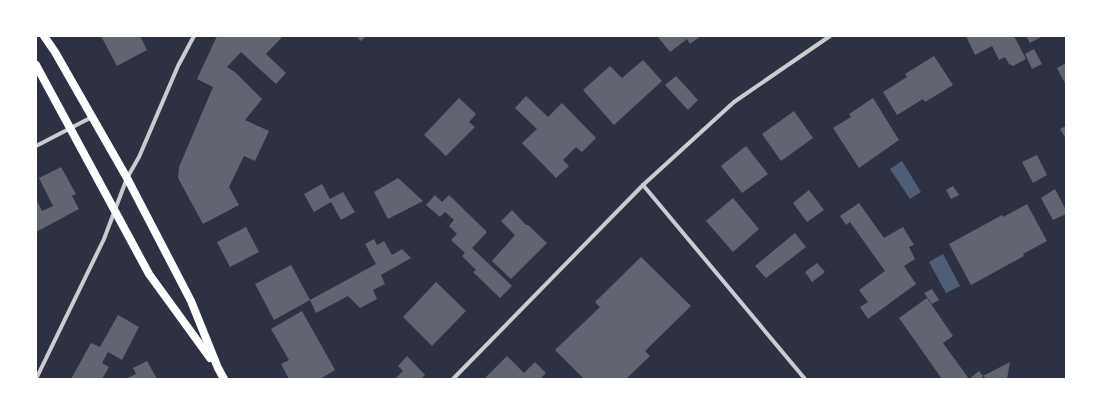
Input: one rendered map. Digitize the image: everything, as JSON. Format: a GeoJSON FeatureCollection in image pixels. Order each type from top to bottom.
{"type":"FeatureCollection","features":[{"type":"Feature","properties":{"kind":"main road"},"geometry":{"type":"LineString","coordinates":[[44,36],[55,52],[127,178],[191,301],[218,368],[224,379]]}},
{"type":"Feature","properties":{"kind":"main road"},"geometry":{"type":"LineString","coordinates":[[36,65],[149,274],[218,368]]}},
{"type":"Feature","properties":{"kind":"street"},"geometry":{"type":"LineString","coordinates":[[36,379],[104,239],[127,178],[139,157],[178,66],[194,36]]}},
{"type":"Feature","properties":{"kind":"street"},"geometry":{"type":"LineString","coordinates":[[453,379],[643,185],[734,102],[830,36]]}},
{"type":"Feature","properties":{"kind":"street"},"geometry":{"type":"LineString","coordinates":[[36,146],[92,117]]}},
{"type":"Feature","properties":{"kind":"street"},"geometry":{"type":"LineString","coordinates":[[643,185],[805,379]]}},
{"type":"Feature","properties":{"kind":"water"},"geometry":{"type":"Polygon","coordinates":[[[902,161],[921,192],[910,199],[890,169],[902,161]]]}},
{"type":"Feature","properties":{"kind":"water"},"geometry":{"type":"Polygon","coordinates":[[[943,254],[960,286],[946,293],[929,262],[943,254]]]}},
{"type":"Feature","properties":{"kind":"building"},"geometry":{"type":"Polygon","coordinates":[[[101,36],[140,36],[147,50],[117,66],[101,36]]]}},
{"type":"Feature","properties":{"kind":"building"},"geometry":{"type":"Polygon","coordinates":[[[217,36],[283,36],[266,54],[286,73],[276,84],[241,52],[227,67],[235,72],[262,99],[245,120],[269,131],[255,161],[244,156],[229,187],[239,205],[203,224],[178,178],[179,167],[213,87],[197,79],[217,36]]]}},
{"type":"Feature","properties":{"kind":"building"},"geometry":{"type":"Polygon","coordinates":[[[356,36],[366,36],[361,41],[356,36]]]}},
{"type":"Feature","properties":{"kind":"building"},"geometry":{"type":"Polygon","coordinates":[[[657,36],[701,36],[690,44],[687,39],[670,52],[657,36]]]}},
{"type":"Feature","properties":{"kind":"building"},"geometry":{"type":"Polygon","coordinates":[[[966,36],[1014,36],[1026,59],[1013,66],[1009,64],[1005,57],[999,60],[992,46],[975,55],[966,36]]]}},
{"type":"Feature","properties":{"kind":"building"},"geometry":{"type":"Polygon","coordinates":[[[1026,36],[1043,36],[1030,43],[1026,36]]]}},
{"type":"Feature","properties":{"kind":"building"},"geometry":{"type":"Polygon","coordinates":[[[1034,49],[1042,64],[1032,69],[1025,54],[1034,49]]]}},
{"type":"Feature","properties":{"kind":"building"},"geometry":{"type":"Polygon","coordinates":[[[934,56],[953,85],[925,102],[923,99],[897,115],[883,92],[907,77],[905,74],[934,56]]]}},
{"type":"Feature","properties":{"kind":"building"},"geometry":{"type":"Polygon","coordinates":[[[643,60],[662,81],[614,125],[583,90],[610,66],[622,78],[643,60]]]}},
{"type":"Feature","properties":{"kind":"building"},"geometry":{"type":"Polygon","coordinates":[[[1066,63],[1066,85],[1057,68],[1066,63]]]}},
{"type":"Feature","properties":{"kind":"building"},"geometry":{"type":"Polygon","coordinates":[[[676,76],[698,100],[688,110],[665,85],[676,76]]]}},
{"type":"Feature","properties":{"kind":"building"},"geometry":{"type":"Polygon","coordinates":[[[526,96],[548,117],[562,103],[596,138],[582,152],[576,147],[563,160],[569,166],[556,178],[522,143],[537,129],[515,108],[526,96]]]}},
{"type":"Feature","properties":{"kind":"building"},"geometry":{"type":"Polygon","coordinates":[[[459,98],[476,114],[469,122],[475,127],[446,156],[424,135],[459,98]]]}},
{"type":"Feature","properties":{"kind":"building"},"geometry":{"type":"Polygon","coordinates":[[[873,98],[899,140],[859,168],[833,128],[851,117],[849,114],[873,98]]]}},
{"type":"Feature","properties":{"kind":"building"},"geometry":{"type":"Polygon","coordinates":[[[794,111],[813,138],[781,161],[762,134],[794,111]]]}},
{"type":"Feature","properties":{"kind":"building"},"geometry":{"type":"Polygon","coordinates":[[[1066,126],[1066,139],[1060,129],[1066,126]]]}},
{"type":"Feature","properties":{"kind":"building"},"geometry":{"type":"Polygon","coordinates":[[[746,146],[768,174],[742,193],[721,166],[746,146]]]}},
{"type":"Feature","properties":{"kind":"building"},"geometry":{"type":"Polygon","coordinates":[[[1037,155],[1047,175],[1033,183],[1022,162],[1037,155]]]}},
{"type":"Feature","properties":{"kind":"building"},"geometry":{"type":"Polygon","coordinates":[[[61,167],[76,194],[72,196],[79,209],[36,232],[36,199],[42,211],[53,206],[39,178],[61,167]]]}},
{"type":"Feature","properties":{"kind":"building"},"geometry":{"type":"Polygon","coordinates":[[[398,178],[423,201],[388,219],[374,192],[398,178]]]}},
{"type":"Feature","properties":{"kind":"building"},"geometry":{"type":"Polygon","coordinates":[[[322,184],[330,199],[343,192],[355,212],[341,220],[331,202],[314,212],[304,194],[322,184]]]}},
{"type":"Feature","properties":{"kind":"building"},"geometry":{"type":"Polygon","coordinates":[[[953,186],[959,195],[951,199],[946,190],[953,186]]]}},
{"type":"Feature","properties":{"kind":"building"},"geometry":{"type":"Polygon","coordinates":[[[1055,189],[1066,210],[1066,214],[1053,220],[1041,198],[1055,189]]]}},
{"type":"Feature","properties":{"kind":"building"},"geometry":{"type":"Polygon","coordinates":[[[809,190],[824,210],[807,222],[793,203],[809,190]]]}},
{"type":"Feature","properties":{"kind":"building"},"geometry":{"type":"Polygon","coordinates":[[[435,195],[442,202],[449,195],[487,232],[472,248],[512,286],[500,298],[473,272],[476,270],[462,256],[465,253],[451,240],[457,234],[449,226],[454,220],[445,212],[440,217],[426,205],[435,195]]]}},
{"type":"Feature","properties":{"kind":"building"},"geometry":{"type":"Polygon","coordinates":[[[733,198],[759,229],[733,252],[706,221],[733,198]]]}},
{"type":"Feature","properties":{"kind":"building"},"geometry":{"type":"Polygon","coordinates":[[[859,203],[884,238],[903,227],[914,245],[909,247],[915,259],[904,266],[916,284],[868,319],[860,307],[868,302],[859,290],[885,271],[850,222],[846,225],[840,216],[859,203]]]}},
{"type":"Feature","properties":{"kind":"building"},"geometry":{"type":"Polygon","coordinates":[[[1027,204],[1047,241],[1023,254],[1024,256],[971,285],[949,244],[1002,215],[1003,217],[1027,204]]]}},
{"type":"Feature","properties":{"kind":"building"},"geometry":{"type":"Polygon","coordinates":[[[512,210],[526,225],[528,225],[547,243],[511,279],[492,261],[515,235],[501,221],[512,210]]]}},
{"type":"Feature","properties":{"kind":"building"},"geometry":{"type":"Polygon","coordinates":[[[246,227],[259,252],[230,267],[217,242],[246,227]]]}},
{"type":"Feature","properties":{"kind":"building"},"geometry":{"type":"Polygon","coordinates":[[[795,233],[806,247],[766,278],[755,266],[795,233]]]}},
{"type":"Feature","properties":{"kind":"building"},"geometry":{"type":"Polygon","coordinates":[[[374,239],[377,245],[384,241],[392,255],[402,249],[411,258],[381,275],[385,284],[373,290],[377,299],[360,308],[348,296],[316,313],[310,300],[376,264],[365,244],[374,239]]]}},
{"type":"Feature","properties":{"kind":"building"},"geometry":{"type":"Polygon","coordinates":[[[641,257],[691,306],[645,351],[650,356],[626,379],[584,379],[555,350],[600,307],[595,302],[641,257]]]}},
{"type":"Feature","properties":{"kind":"building"},"geometry":{"type":"Polygon","coordinates":[[[817,263],[825,272],[812,282],[805,272],[817,263]]]}},
{"type":"Feature","properties":{"kind":"building"},"geometry":{"type":"Polygon","coordinates":[[[291,265],[310,300],[274,320],[255,284],[291,265]]]}},
{"type":"Feature","properties":{"kind":"building"},"geometry":{"type":"Polygon","coordinates":[[[436,282],[466,311],[432,346],[403,317],[436,282]]]}},
{"type":"Feature","properties":{"kind":"building"},"geometry":{"type":"Polygon","coordinates":[[[932,289],[939,300],[932,304],[924,293],[932,289]]]}},
{"type":"Feature","properties":{"kind":"building"},"geometry":{"type":"Polygon","coordinates":[[[927,298],[953,336],[943,343],[969,379],[942,379],[899,318],[927,298]]]}},
{"type":"Feature","properties":{"kind":"building"},"geometry":{"type":"Polygon","coordinates":[[[302,311],[335,370],[320,379],[289,379],[281,364],[289,360],[271,329],[302,311]]]}},
{"type":"Feature","properties":{"kind":"building"},"geometry":{"type":"Polygon","coordinates":[[[118,315],[139,327],[122,360],[108,352],[102,363],[109,367],[102,379],[71,379],[91,343],[100,347],[118,315]]]}},
{"type":"Feature","properties":{"kind":"building"},"geometry":{"type":"Polygon","coordinates":[[[407,356],[425,375],[421,379],[395,379],[403,371],[398,366],[407,356]]]}},
{"type":"Feature","properties":{"kind":"building"},"geometry":{"type":"Polygon","coordinates":[[[507,356],[524,373],[535,362],[546,373],[540,379],[484,379],[507,356]]]}},
{"type":"Feature","properties":{"kind":"building"},"geometry":{"type":"Polygon","coordinates":[[[147,361],[157,379],[126,379],[136,374],[133,368],[147,361]]]}},
{"type":"Feature","properties":{"kind":"building"},"geometry":{"type":"Polygon","coordinates":[[[1010,362],[1007,379],[987,379],[983,376],[1010,362]]]}},
{"type":"Feature","properties":{"kind":"building"},"geometry":{"type":"Polygon","coordinates":[[[979,371],[983,376],[981,379],[969,379],[979,371]]]}}]}
